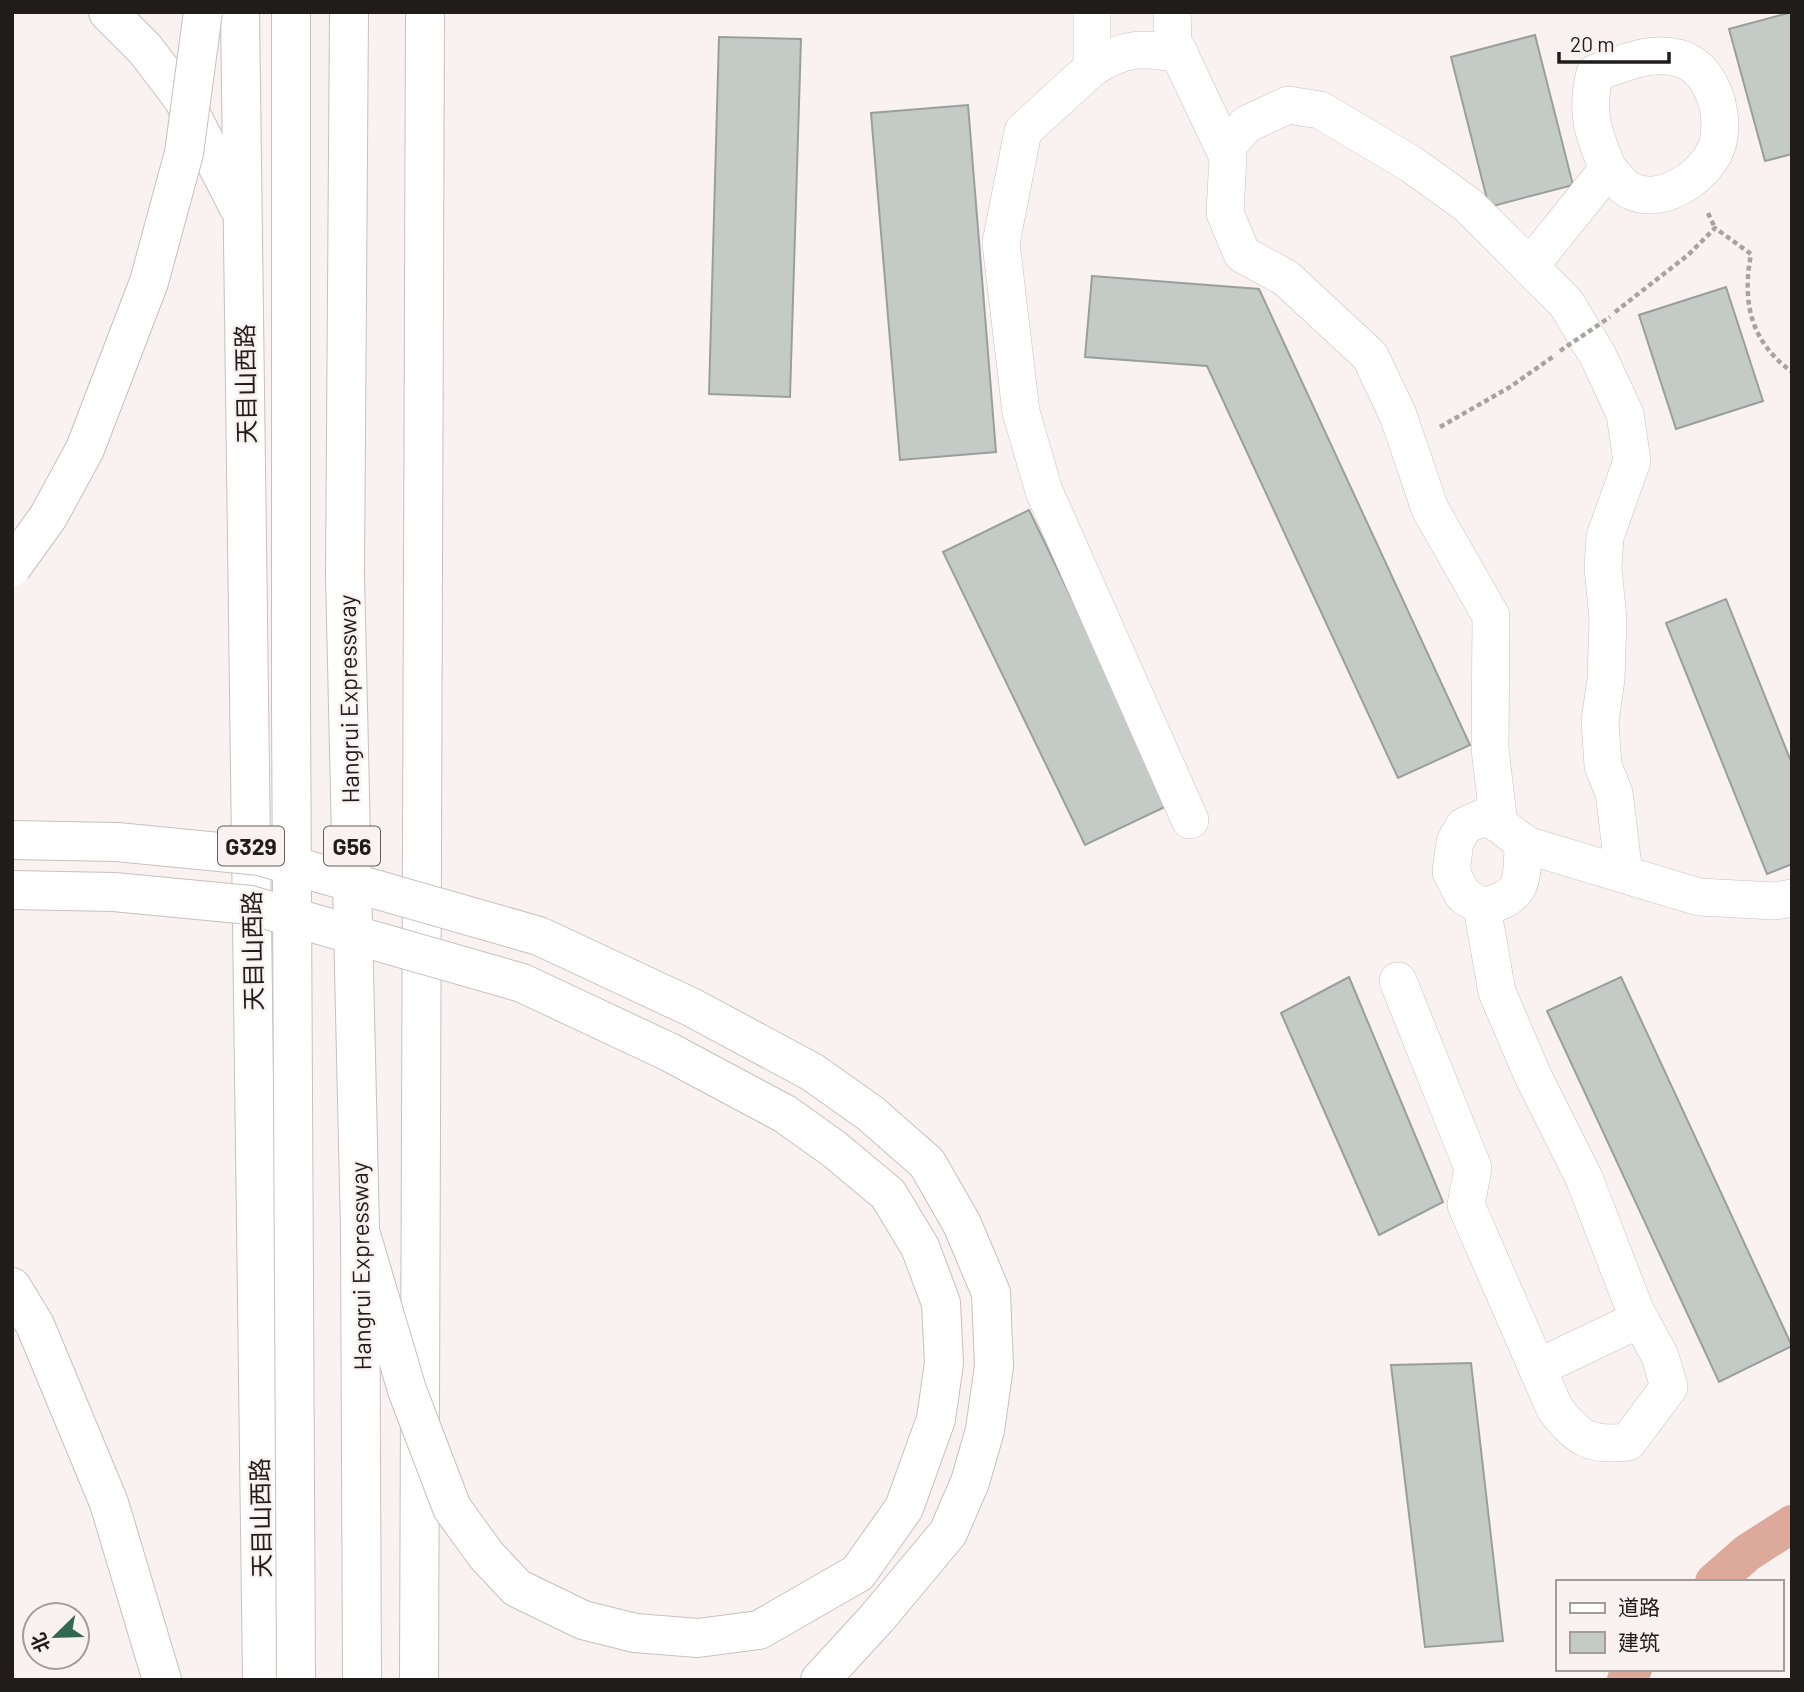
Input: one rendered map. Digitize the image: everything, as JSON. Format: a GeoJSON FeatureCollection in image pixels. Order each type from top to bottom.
{"type":"FeatureCollection","features":[{"type":"Feature","properties":{"kind":"highway"},"geometry":{"type":"LineString","coordinates":[[108,12],[145,49],[183,99],[243,215]]}},
{"type":"Feature","properties":{"kind":"highway"},"geometry":{"type":"LineString","coordinates":[[12,566],[48,517],[85,449],[149,282],[184,153],[203,12]]}},
{"type":"Feature","properties":{"kind":"highway","name":"天目山西路"},"geometry":{"type":"LineString","coordinates":[[240,12],[262,1680]]}},
{"type":"Feature","properties":{"kind":"highway","name":"G56"},"geometry":{"type":"LineString","coordinates":[[291,12],[290,702],[296,1680]]}},
{"type":"Feature","properties":{"kind":"highway","name":"Hangrui Expressway"},"geometry":{"type":"LineString","coordinates":[[349,12],[345,575],[360,1231],[362,1680]]}},
{"type":"Feature","properties":{"kind":"highway"},"geometry":{"type":"LineString","coordinates":[[419,1680],[425,12]]}},
{"type":"Feature","properties":{"kind":"highway"},"geometry":{"type":"LineString","coordinates":[[12,840],[117,842],[259,856],[539,936],[691,1007],[812,1072],[870,1113],[927,1163],[962,1224],[992,1293],[994,1366],[985,1430],[970,1482],[948,1533],[820,1680]]}},
{"type":"Feature","properties":{"kind":"highway"},"geometry":{"type":"LineString","coordinates":[[12,890],[114,892],[250,905],[509,979],[669,1052],[785,1114],[834,1149],[887,1194],[920,1247],[941,1303],[944,1363],[936,1419],[904,1507],[858,1573],[759,1630],[698,1638],[635,1633],[583,1619],[517,1588],[485,1555],[452,1508],[407,1390],[360,1231]]}},
{"type":"Feature","properties":{"kind":"highway"},"geometry":{"type":"LineString","coordinates":[[12,1287],[35,1325],[109,1503],[162,1680]]}},
{"type":"Feature","properties":{"kind":"street"},"geometry":{"type":"LineString","coordinates":[[1092,12],[1092,68]]}},
{"type":"Feature","properties":{"kind":"street"},"geometry":{"type":"LineString","coordinates":[[1172,12],[1173,41],[1228,157],[1225,213],[1242,254],[1286,278],[1370,356],[1398,415],[1430,509],[1491,616],[1490,749],[1511,833],[1522,882],[1506,902],[1482,907],[1463,895],[1451,872],[1455,842],[1464,826],[1484,817],[1511,833],[1699,897],[1774,901],[1792,898]]}},
{"type":"Feature","properties":{"kind":"street"},"geometry":{"type":"LineString","coordinates":[[1180,54],[1149,48],[1115,53],[1092,68],[1023,131],[1001,243],[1021,412],[1044,491],[1190,820]]}},
{"type":"Feature","properties":{"kind":"street"},"geometry":{"type":"LineString","coordinates":[[1225,148],[1247,124],[1288,105],[1320,110],[1411,164],[1468,205],[1566,303],[1598,356],[1625,414],[1632,461],[1605,537],[1603,568],[1608,619],[1606,679],[1600,722],[1603,766],[1614,793],[1625,873]]}},
{"type":"Feature","properties":{"kind":"street"},"geometry":{"type":"LineString","coordinates":[[1530,266],[1608,169]]}},
{"type":"Feature","properties":{"kind":"street"},"geometry":{"type":"LineString","coordinates":[[1398,981],[1474,1168],[1466,1205],[1555,1409],[1575,1434],[1600,1445],[1628,1442],[1669,1387],[1660,1356],[1640,1319],[1584,1178],[1533,1076],[1497,992],[1482,907]]}},
{"type":"Feature","properties":{"kind":"street"},"geometry":{"type":"LineString","coordinates":[[1537,1368],[1640,1319]]}},
{"type":"Feature","properties":{"kind":"path"},"geometry":{"type":"LineString","coordinates":[[1408,445],[1510,387],[1610,317],[1688,255],[1715,228],[1751,254],[1745,283],[1754,330],[1781,365],[1792,372]]}},
{"type":"Feature","properties":{"kind":"building"},"geometry":{"type":"Polygon","coordinates":[[[1792,12],[1792,154],[1765,161],[1729,29],[1792,12]]]}},
{"type":"Feature","properties":{"kind":"building"},"geometry":{"type":"Polygon","coordinates":[[[1535,35],[1573,185],[1489,207],[1451,57],[1535,35]]]}},
{"type":"Feature","properties":{"kind":"building"},"geometry":{"type":"Polygon","coordinates":[[[719,37],[801,39],[790,397],[709,394],[719,37]]]}},
{"type":"Feature","properties":{"kind":"building"},"geometry":{"type":"Polygon","coordinates":[[[968,105],[996,452],[900,460],[871,113],[968,105]]]}},
{"type":"Feature","properties":{"kind":"building"},"geometry":{"type":"Polygon","coordinates":[[[1092,276],[1259,289],[1470,745],[1398,778],[1207,366],[1085,357],[1092,276]]]}},
{"type":"Feature","properties":{"kind":"building"},"geometry":{"type":"Polygon","coordinates":[[[1726,287],[1763,401],[1676,429],[1639,315],[1726,287]]]}},
{"type":"Feature","properties":{"kind":"building"},"geometry":{"type":"Polygon","coordinates":[[[1029,510],[1171,804],[1085,845],[943,552],[1029,510]]]}},
{"type":"Feature","properties":{"kind":"building"},"geometry":{"type":"Polygon","coordinates":[[[1726,599],[1792,764],[1792,864],[1767,874],[1666,623],[1726,599]]]}},
{"type":"Feature","properties":{"kind":"building"},"geometry":{"type":"Polygon","coordinates":[[[1349,977],[1443,1202],[1379,1235],[1281,1013],[1349,977]]]}},
{"type":"Feature","properties":{"kind":"building"},"geometry":{"type":"Polygon","coordinates":[[[1621,977],[1792,1346],[1719,1382],[1547,1011],[1621,977]]]}},
{"type":"Feature","properties":{"kind":"building"},"geometry":{"type":"Polygon","coordinates":[[[1471,1363],[1503,1641],[1425,1647],[1391,1365],[1471,1363]]]}},
{"type":"Feature","properties":{"kind":"waterway"},"geometry":{"type":"LineString","coordinates":[[1716,1580],[1747,1553],[1792,1524]]}},
{"type":"Feature","properties":{"kind":"waterway"},"geometry":{"type":"LineString","coordinates":[[1626,1680],[1632,1671]]}}]}
